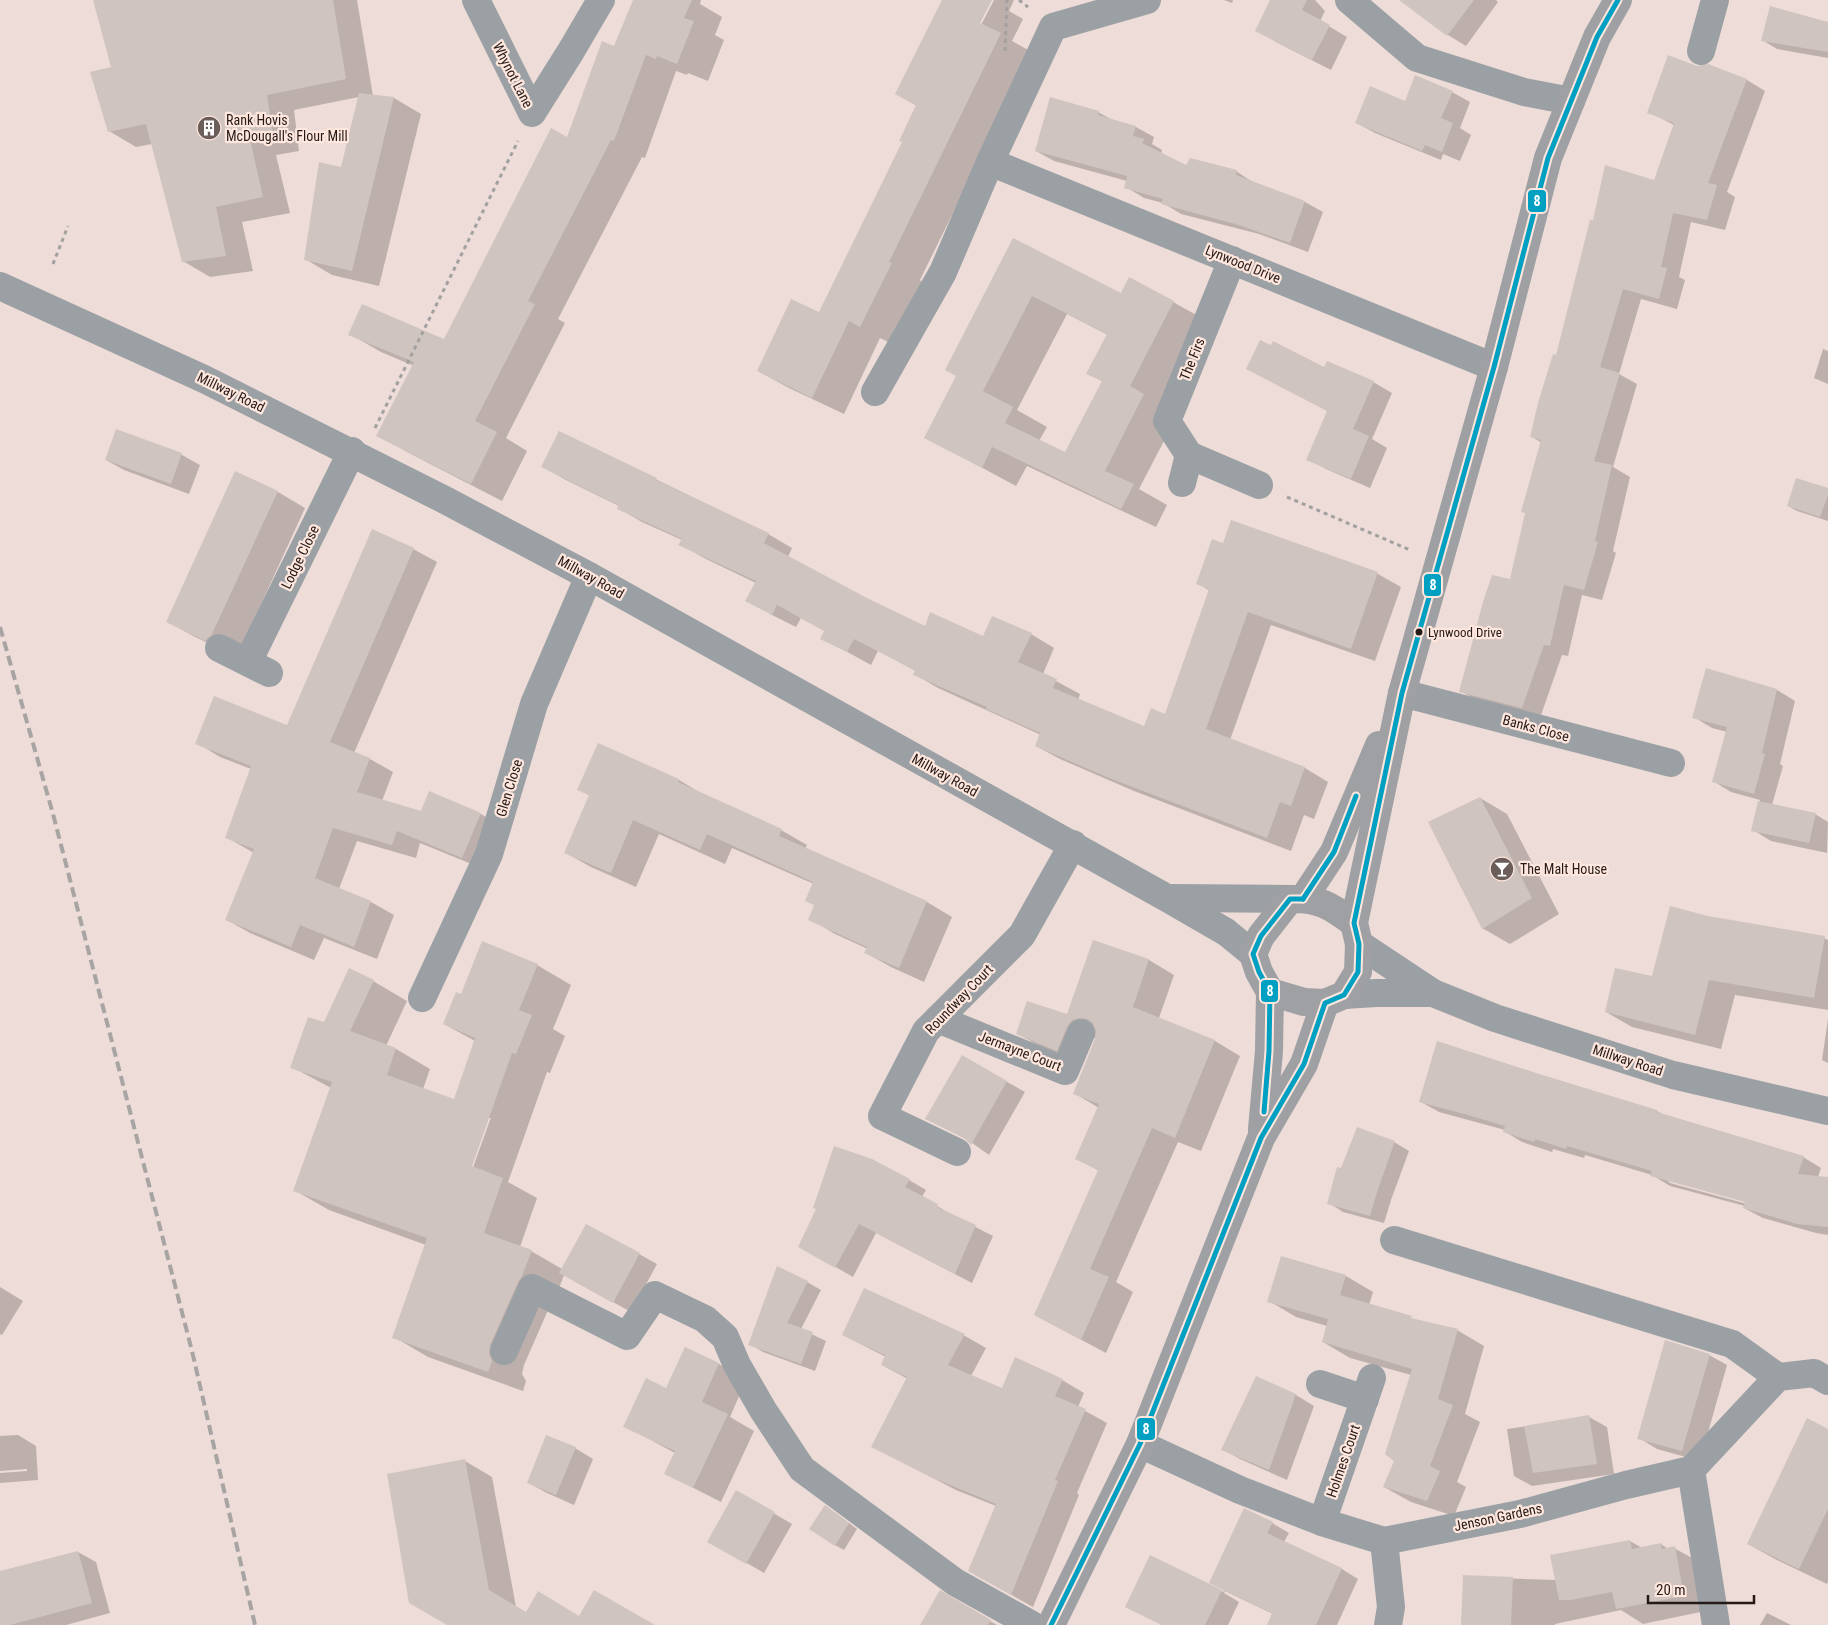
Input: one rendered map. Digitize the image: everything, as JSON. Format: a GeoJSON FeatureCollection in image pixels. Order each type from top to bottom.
{"type":"FeatureCollection","features":[{"type":"Feature","properties":{"kind":"main road"},"geometry":{"type":"LineString","coordinates":[[1051,1625],[1140,1444],[1261,1138],[1304,1064],[1335,999],[1358,972],[1356,934],[1402,693],[1494,367],[1548,158],[1598,37],[1618,0]]}},
{"type":"Feature","properties":{"kind":"main road"},"geometry":{"type":"LineString","coordinates":[[1261,1138],[1270,1051],[1270,992],[1259,972],[1253,954],[1261,936],[1296,899],[1334,852],[1402,693]]}},
{"type":"Feature","properties":{"kind":"main road"},"geometry":{"type":"LineString","coordinates":[[1296,899],[1333,908],[1356,934]]}},
{"type":"Feature","properties":{"kind":"main road"},"geometry":{"type":"LineString","coordinates":[[1270,992],[1304,1002],[1335,999]]}},
{"type":"Feature","properties":{"kind":"street","name":"Whynot Lane"},"geometry":{"type":"LineString","coordinates":[[476,0],[532,113]]}},
{"type":"Feature","properties":{"kind":"street","name":"Whynot Lane"},"geometry":{"type":"LineString","coordinates":[[532,113],[572,51],[601,0]]}},
{"type":"Feature","properties":{"kind":"street"},"geometry":{"type":"LineString","coordinates":[[875,392],[943,272],[990,162],[1053,27],[1147,0]]}},
{"type":"Feature","properties":{"kind":"street"},"geometry":{"type":"LineString","coordinates":[[1348,0],[1417,58],[1524,92],[1571,100]]}},
{"type":"Feature","properties":{"kind":"street"},"geometry":{"type":"LineString","coordinates":[[1701,51],[1715,0]]}},
{"type":"Feature","properties":{"kind":"street","name":"Lynwood Drive"},"geometry":{"type":"LineString","coordinates":[[990,162],[1494,367]]}},
{"type":"Feature","properties":{"kind":"street","name":"The Firs"},"geometry":{"type":"LineString","coordinates":[[1189,455],[1167,421],[1232,260]]}},
{"type":"Feature","properties":{"kind":"street","name":"Millway Road"},"geometry":{"type":"LineString","coordinates":[[0,286],[204,378],[352,452],[589,576],[1168,898],[1226,932],[1253,954]]}},
{"type":"Feature","properties":{"kind":"street","name":"Lodge Close"},"geometry":{"type":"LineString","coordinates":[[219,648],[258,667],[352,452]]}},
{"type":"Feature","properties":{"kind":"street"},"geometry":{"type":"LineString","coordinates":[[1182,483],[1189,455],[1259,485]]}},
{"type":"Feature","properties":{"kind":"street","name":"Glen Close"},"geometry":{"type":"LineString","coordinates":[[422,998],[489,854],[534,704],[589,576]]}},
{"type":"Feature","properties":{"kind":"street","name":"Banks Close"},"geometry":{"type":"LineString","coordinates":[[1402,693],[1670,763]]}},
{"type":"Feature","properties":{"kind":"street","name":"Roundway Court"},"geometry":{"type":"LineString","coordinates":[[957,1152],[882,1116],[926,1031],[1022,935],[1073,844]]}},
{"type":"Feature","properties":{"kind":"street","name":"Millway Road"},"geometry":{"type":"LineString","coordinates":[[1168,898],[1296,899]]}},
{"type":"Feature","properties":{"kind":"street","name":"Millway Road"},"geometry":{"type":"LineString","coordinates":[[1356,934],[1433,993],[1495,1018],[1674,1075],[1828,1111]]}},
{"type":"Feature","properties":{"kind":"street","name":"Millway Road"},"geometry":{"type":"LineString","coordinates":[[1335,999],[1376,993],[1433,993]]}},
{"type":"Feature","properties":{"kind":"street","name":"Jermayne Court"},"geometry":{"type":"LineString","coordinates":[[938,1019],[1066,1071],[1081,1033]]}},
{"type":"Feature","properties":{"kind":"street"},"geometry":{"type":"LineString","coordinates":[[1394,1240],[1732,1344],[1778,1377]]}},
{"type":"Feature","properties":{"kind":"street"},"geometry":{"type":"LineString","coordinates":[[504,1351],[532,1288],[627,1336],[655,1295],[705,1318],[725,1337],[745,1380],[802,1469],[955,1582],[1032,1625]]}},
{"type":"Feature","properties":{"kind":"street"},"geometry":{"type":"LineString","coordinates":[[1716,1625],[1691,1470],[1778,1377],[1814,1373],[1828,1381]]}},
{"type":"Feature","properties":{"kind":"street","name":"Holmes Court"},"geometry":{"type":"LineString","coordinates":[[1320,1384],[1369,1389],[1322,1522]]}},
{"type":"Feature","properties":{"kind":"street","name":"Jenson Gardens"},"geometry":{"type":"LineString","coordinates":[[1140,1444],[1240,1490],[1322,1522],[1384,1541],[1520,1514],[1626,1485],[1691,1470]]}},
{"type":"Feature","properties":{"kind":"street"},"geometry":{"type":"LineString","coordinates":[[1384,1541],[1391,1607],[1388,1625]]}},
{"type":"Feature","properties":{"kind":"path"},"geometry":{"type":"LineString","coordinates":[[373,432],[532,113]]}},
{"type":"Feature","properties":{"kind":"path"},"geometry":{"type":"LineString","coordinates":[[53,264],[68,226]]}},
{"type":"Feature","properties":{"kind":"path"},"geometry":{"type":"LineString","coordinates":[[1259,485],[1438,562]]}},
{"type":"Feature","properties":{"kind":"building","name":"Rank Hovis McDougall's Flour Mill"},"geometry":{"type":"Polygon","coordinates":[[[93,0],[333,0],[346,79],[267,95],[273,135],[250,139],[263,197],[216,207],[226,256],[182,262],[146,124],[108,132],[90,72],[111,67],[93,0]]]}},
{"type":"Feature","properties":{"kind":"building"},"geometry":{"type":"Polygon","coordinates":[[[633,0],[692,0],[684,18],[694,21],[677,64],[657,56],[656,59],[646,55],[614,141],[611,140],[528,301],[535,304],[475,421],[497,432],[471,484],[376,436],[414,362],[348,335],[362,304],[444,339],[551,128],[567,137],[602,41],[614,46],[633,0]]]}},
{"type":"Feature","properties":{"kind":"building"},"geometry":{"type":"Polygon","coordinates":[[[942,0],[992,0],[980,23],[1001,33],[889,262],[892,263],[860,327],[849,321],[812,398],[757,371],[791,299],[819,312],[902,142],[899,141],[916,105],[895,94],[942,0]]]}},
{"type":"Feature","properties":{"kind":"building"},"geometry":{"type":"Polygon","coordinates":[[[1270,0],[1307,0],[1302,10],[1330,25],[1312,60],[1255,31],[1270,0]]]}},
{"type":"Feature","properties":{"kind":"building"},"geometry":{"type":"Polygon","coordinates":[[[1399,0],[1474,0],[1447,36],[1399,0]]]}},
{"type":"Feature","properties":{"kind":"building"},"geometry":{"type":"Polygon","coordinates":[[[1770,6],[1828,22],[1828,52],[1761,41],[1770,6]]]}},
{"type":"Feature","properties":{"kind":"building"},"geometry":{"type":"Polygon","coordinates":[[[1668,55],[1697,66],[1708,64],[1747,79],[1708,183],[1717,185],[1707,220],[1673,213],[1661,267],[1667,268],[1659,299],[1623,289],[1600,367],[1620,373],[1594,461],[1612,465],[1595,541],[1598,542],[1584,590],[1564,585],[1550,646],[1544,645],[1522,708],[1459,692],[1492,575],[1510,579],[1525,513],[1521,512],[1541,440],[1530,437],[1553,354],[1556,355],[1590,220],[1593,220],[1605,165],[1654,180],[1674,123],[1647,113],[1668,55]]]}},
{"type":"Feature","properties":{"kind":"building"},"geometry":{"type":"Polygon","coordinates":[[[1415,75],[1453,91],[1441,118],[1453,123],[1442,152],[1425,145],[1422,151],[1355,123],[1370,86],[1405,101],[1415,75]]]}},
{"type":"Feature","properties":{"kind":"building","name":"Rank Hovis McDougall's Flour Mill"},"geometry":{"type":"Polygon","coordinates":[[[359,93],[394,97],[352,271],[304,260],[319,162],[341,167],[359,93]]]}},
{"type":"Feature","properties":{"kind":"building"},"geometry":{"type":"Polygon","coordinates":[[[1050,97],[1099,111],[1098,115],[1136,126],[1133,136],[1145,139],[1142,143],[1186,165],[1190,158],[1237,170],[1236,175],[1305,201],[1290,243],[1239,225],[1161,204],[1163,199],[1124,188],[1127,176],[1035,151],[1050,97]]]}},
{"type":"Feature","properties":{"kind":"building"},"geometry":{"type":"Polygon","coordinates":[[[1013,238],[1121,293],[1129,277],[1174,301],[1130,386],[1144,394],[1105,471],[1134,484],[1121,509],[992,447],[982,468],[924,438],[956,376],[945,370],[1013,238]],[[1032,296],[983,391],[1013,407],[1005,423],[1065,452],[1102,381],[1086,374],[1107,334],[1032,296]]]}},
{"type":"Feature","properties":{"kind":"building"},"geometry":{"type":"Polygon","coordinates":[[[1260,340],[1271,345],[1273,341],[1324,367],[1327,361],[1374,381],[1353,429],[1369,436],[1351,479],[1306,460],[1327,411],[1246,369],[1260,340]]]}},
{"type":"Feature","properties":{"kind":"building"},"geometry":{"type":"Polygon","coordinates":[[[116,429],[182,453],[171,484],[105,460],[116,429]]]}},
{"type":"Feature","properties":{"kind":"building"},"geometry":{"type":"Polygon","coordinates":[[[559,431],[657,478],[656,480],[769,533],[764,543],[865,597],[925,626],[930,612],[983,636],[992,616],[1032,633],[1018,662],[1057,679],[1053,688],[1144,726],[1151,708],[1165,714],[1209,589],[1196,584],[1212,539],[1223,543],[1231,520],[1378,572],[1351,649],[1248,612],[1206,729],[1305,767],[1291,806],[1280,802],[1267,838],[1109,778],[1035,746],[1040,733],[986,709],[987,707],[913,675],[915,670],[854,639],[847,652],[820,639],[824,631],[777,605],[772,615],[745,601],[756,581],[678,545],[682,539],[617,509],[618,505],[541,467],[559,431]]]}},
{"type":"Feature","properties":{"kind":"building"},"geometry":{"type":"Polygon","coordinates":[[[235,471],[278,491],[212,634],[205,641],[166,622],[235,471]]]}},
{"type":"Feature","properties":{"kind":"building"},"geometry":{"type":"Polygon","coordinates":[[[1796,478],[1828,488],[1828,495],[1820,517],[1787,506],[1796,478]]]}},
{"type":"Feature","properties":{"kind":"building"},"geometry":{"type":"Polygon","coordinates":[[[372,529],[414,548],[330,742],[370,758],[357,792],[421,811],[429,791],[481,813],[462,858],[397,831],[392,845],[333,828],[315,878],[371,901],[354,947],[300,925],[291,947],[225,920],[254,849],[225,838],[251,766],[195,744],[214,696],[287,725],[372,529]]]}},
{"type":"Feature","properties":{"kind":"building"},"geometry":{"type":"Polygon","coordinates":[[[1706,668],[1777,689],[1762,753],[1765,754],[1754,794],[1712,782],[1727,727],[1692,718],[1706,668]]]}},
{"type":"Feature","properties":{"kind":"building"},"geometry":{"type":"Polygon","coordinates":[[[598,743],[679,779],[678,782],[782,829],[779,836],[927,901],[899,968],[864,953],[867,947],[808,920],[814,905],[805,901],[813,882],[707,834],[700,850],[633,820],[611,873],[564,853],[589,795],[577,790],[598,743]]]}},
{"type":"Feature","properties":{"kind":"building"},"geometry":{"type":"Polygon","coordinates":[[[1480,797],[1532,898],[1482,929],[1428,822],[1480,797]]]}},
{"type":"Feature","properties":{"kind":"building"},"geometry":{"type":"Polygon","coordinates":[[[1758,801],[1816,813],[1809,843],[1751,831],[1758,801]]]}},
{"type":"Feature","properties":{"kind":"building"},"geometry":{"type":"Polygon","coordinates":[[[1670,906],[1708,916],[1825,936],[1814,998],[1709,980],[1695,1035],[1605,1012],[1615,968],[1652,976],[1670,906]]]}},
{"type":"Feature","properties":{"kind":"building"},"geometry":{"type":"Polygon","coordinates":[[[1093,940],[1149,959],[1133,1007],[1215,1040],[1175,1138],[1152,1128],[1090,1269],[1109,1277],[1081,1340],[1034,1315],[1098,1170],[1075,1159],[1099,1104],[1073,1094],[1095,1039],[1096,1031],[1093,1023],[1087,1019],[1072,1020],[1057,1051],[1016,1034],[1027,1001],[1067,1014],[1093,940]]]}},
{"type":"Feature","properties":{"kind":"building"},"geometry":{"type":"Polygon","coordinates":[[[482,941],[538,964],[519,1010],[532,1015],[516,1054],[512,1053],[472,1166],[503,1178],[484,1233],[532,1250],[490,1345],[489,1353],[492,1361],[488,1372],[392,1338],[427,1238],[293,1191],[332,1082],[290,1068],[308,1017],[324,1022],[349,968],[374,980],[350,1031],[396,1048],[387,1075],[454,1099],[475,1038],[443,1024],[456,992],[461,994],[482,941]]]}},
{"type":"Feature","properties":{"kind":"building"},"geometry":{"type":"Polygon","coordinates":[[[1437,1041],[1657,1110],[1657,1112],[1804,1156],[1798,1174],[1828,1177],[1828,1227],[1797,1224],[1743,1208],[1745,1202],[1650,1176],[1652,1171],[1567,1146],[1566,1149],[1535,1139],[1534,1142],[1503,1132],[1505,1126],[1419,1102],[1437,1041]]]}},
{"type":"Feature","properties":{"kind":"building"},"geometry":{"type":"Polygon","coordinates":[[[962,1055],[1007,1081],[971,1145],[964,1138],[925,1119],[962,1055]]]}},
{"type":"Feature","properties":{"kind":"building"},"geometry":{"type":"Polygon","coordinates":[[[1357,1127],[1395,1141],[1370,1216],[1327,1204],[1337,1167],[1341,1168],[1357,1127]]]}},
{"type":"Feature","properties":{"kind":"building"},"geometry":{"type":"Polygon","coordinates":[[[834,1146],[872,1159],[910,1179],[905,1187],[938,1204],[937,1207],[976,1225],[955,1274],[859,1224],[835,1268],[798,1247],[816,1209],[813,1208],[834,1146]]]}},
{"type":"Feature","properties":{"kind":"building"},"geometry":{"type":"Polygon","coordinates":[[[586,1224],[640,1253],[613,1303],[559,1273],[586,1224]]]}},
{"type":"Feature","properties":{"kind":"building"},"geometry":{"type":"Polygon","coordinates":[[[1281,1256],[1346,1275],[1340,1295],[1412,1316],[1411,1318],[1458,1329],[1438,1399],[1453,1405],[1430,1466],[1440,1471],[1427,1501],[1383,1487],[1394,1461],[1385,1454],[1412,1369],[1322,1342],[1328,1319],[1267,1302],[1281,1256]]]}},
{"type":"Feature","properties":{"kind":"building"},"geometry":{"type":"Polygon","coordinates":[[[777,1266],[808,1281],[787,1323],[813,1332],[801,1364],[748,1345],[777,1266]]]}},
{"type":"Feature","properties":{"kind":"building"},"geometry":{"type":"Polygon","coordinates":[[[864,1288],[965,1334],[948,1365],[1002,1388],[1015,1357],[1063,1379],[1055,1396],[1086,1409],[1055,1480],[1058,1481],[1011,1595],[968,1571],[996,1504],[933,1478],[871,1447],[907,1377],[881,1365],[885,1355],[842,1335],[864,1288]]]}},
{"type":"Feature","properties":{"kind":"building"},"geometry":{"type":"Polygon","coordinates":[[[1665,1340],[1710,1354],[1682,1451],[1637,1439],[1665,1340]]]}},
{"type":"Feature","properties":{"kind":"building"},"geometry":{"type":"Polygon","coordinates":[[[685,1347],[719,1363],[702,1402],[728,1414],[693,1488],[664,1474],[675,1451],[623,1427],[646,1378],[666,1388],[685,1347]]]}},
{"type":"Feature","properties":{"kind":"building"},"geometry":{"type":"Polygon","coordinates":[[[1256,1376],[1296,1394],[1269,1470],[1221,1450],[1256,1376]]]}},
{"type":"Feature","properties":{"kind":"building"},"geometry":{"type":"Polygon","coordinates":[[[1589,1415],[1597,1464],[1533,1473],[1524,1426],[1589,1415]]]}},
{"type":"Feature","properties":{"kind":"building"},"geometry":{"type":"Polygon","coordinates":[[[1807,1418],[1828,1429],[1828,1509],[1799,1569],[1747,1544],[1807,1418]]]}},
{"type":"Feature","properties":{"kind":"building"},"geometry":{"type":"Polygon","coordinates":[[[546,1435],[576,1447],[556,1495],[527,1483],[546,1435]]]}},
{"type":"Feature","properties":{"kind":"building"},"geometry":{"type":"Polygon","coordinates":[[[465,1459],[489,1590],[526,1612],[538,1591],[579,1616],[594,1590],[655,1625],[447,1625],[409,1603],[387,1474],[465,1459]]]}},
{"type":"Feature","properties":{"kind":"building"},"geometry":{"type":"Polygon","coordinates":[[[736,1490],[775,1512],[746,1564],[707,1542],[736,1490]]]}},
{"type":"Feature","properties":{"kind":"building"},"geometry":{"type":"Polygon","coordinates":[[[825,1505],[849,1523],[835,1546],[809,1529],[825,1505]]]}},
{"type":"Feature","properties":{"kind":"building"},"geometry":{"type":"Polygon","coordinates":[[[1244,1508],[1273,1522],[1267,1533],[1342,1568],[1316,1625],[1267,1625],[1272,1613],[1209,1583],[1244,1508]]]}},
{"type":"Feature","properties":{"kind":"building"},"geometry":{"type":"Polygon","coordinates":[[[1630,1540],[1632,1549],[1661,1543],[1662,1549],[1675,1546],[1684,1596],[1616,1609],[1612,1592],[1571,1600],[1559,1600],[1550,1555],[1630,1540]]]}},
{"type":"Feature","properties":{"kind":"building"},"geometry":{"type":"Polygon","coordinates":[[[78,1551],[92,1603],[10,1625],[0,1625],[0,1571],[78,1551]]]}},
{"type":"Feature","properties":{"kind":"building"},"geometry":{"type":"Polygon","coordinates":[[[1150,1555],[1222,1590],[1205,1625],[1162,1625],[1125,1607],[1150,1555]]]}},
{"type":"Feature","properties":{"kind":"building"},"geometry":{"type":"Polygon","coordinates":[[[1463,1575],[1513,1577],[1511,1625],[1461,1625],[1463,1575]]]}},
{"type":"Feature","properties":{"kind":"building"},"geometry":{"type":"Polygon","coordinates":[[[940,1590],[991,1620],[988,1625],[920,1625],[940,1590]]]}},
{"type":"Feature","properties":{"kind":"railway"},"geometry":{"type":"LineString","coordinates":[[0,627],[53,814],[192,1351],[255,1625]]}},
{"type":"Feature","properties":{"kind":"transit line","name":"8"},"geometry":{"type":"LineString","coordinates":[[1051,1625],[1140,1444],[1261,1138],[1304,1064],[1325,1003],[1344,995],[1358,972],[1359,944],[1354,923],[1402,693],[1494,367],[1548,158],[1597,37],[1618,0]]}},
{"type":"Feature","properties":{"kind":"transit line","name":"8"},"geometry":{"type":"LineString","coordinates":[[1303,899],[1334,852],[1356,796]]}},
{"type":"Feature","properties":{"kind":"transit line","name":"8"},"geometry":{"type":"LineString","coordinates":[[1264,1112],[1269,1051],[1270,992],[1259,972],[1253,954],[1261,936],[1290,899],[1303,899]]}},
{"type":"Feature","properties":{"kind":"place","name":"Rank Hovis McDougall's Flour Mill"},"geometry":{"type":"Point","coordinates":[209,128]}},
{"type":"Feature","properties":{"kind":"place","name":"Lynwood Drive"},"geometry":{"type":"Point","coordinates":[1419,632]}},
{"type":"Feature","properties":{"kind":"place","name":"The Malt House"},"geometry":{"type":"Point","coordinates":[1502,869]}}]}
